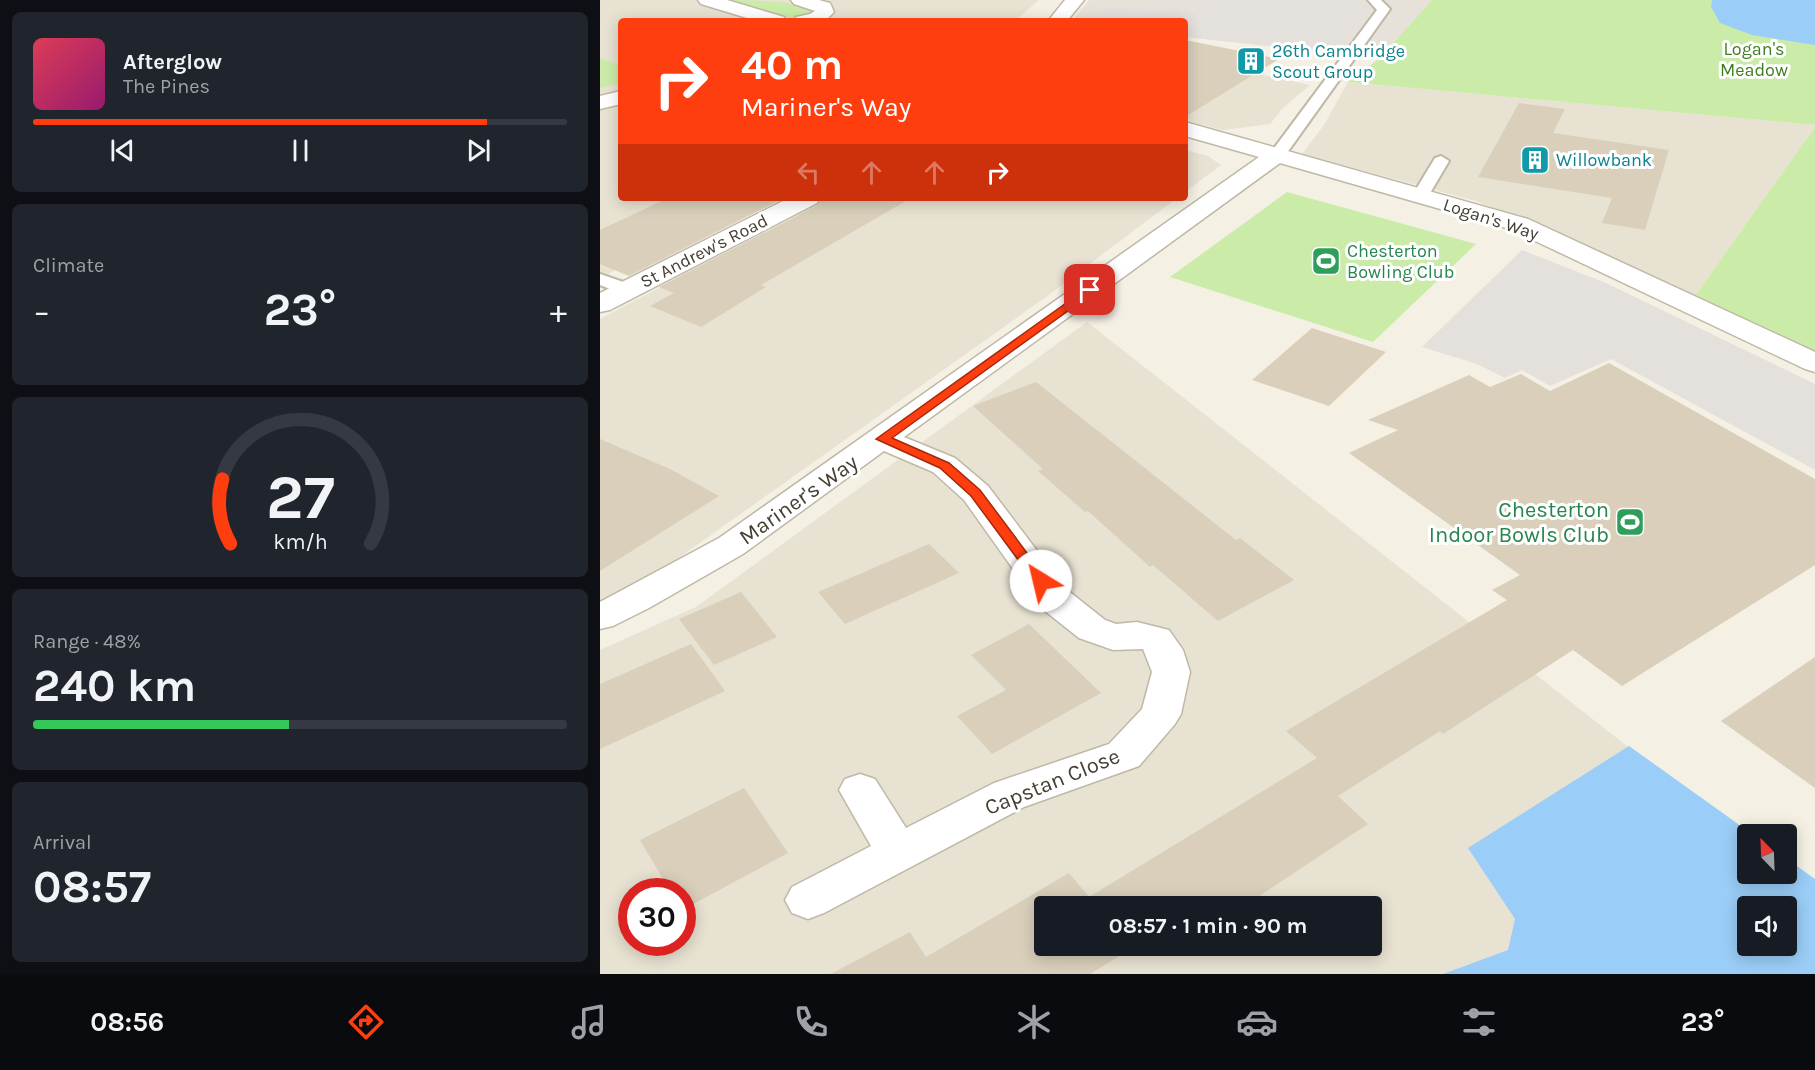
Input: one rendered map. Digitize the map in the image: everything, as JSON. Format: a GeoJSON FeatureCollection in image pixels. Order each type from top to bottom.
{"type":"FeatureCollection","features":[{"type":"Feature","properties":{"kind":"street"},"geometry":{"type":"LineString","coordinates":[[707,0],[767,18]]}},
{"type":"Feature","properties":{"kind":"street"},"geometry":{"type":"LineString","coordinates":[[800,0],[823,7],[825,12],[815,18]]}},
{"type":"Feature","properties":{"kind":"street"},"geometry":{"type":"LineString","coordinates":[[1060,18],[1075,0]]}},
{"type":"Feature","properties":{"kind":"street"},"geometry":{"type":"LineString","coordinates":[[600,104],[618,98]]}},
{"type":"Feature","properties":{"kind":"street","name":"Logan's Way"},"geometry":{"type":"LineString","coordinates":[[1188,130],[1519,224],[1815,363]]}},
{"type":"Feature","properties":{"kind":"street","name":"Mariner's Way"},"geometry":{"type":"LineString","coordinates":[[600,617],[731,546],[1278,154]]}},
{"type":"Feature","properties":{"kind":"street","name":"St Andrew's Road"},"geometry":{"type":"LineString","coordinates":[[600,304],[802,201]]}},
{"type":"Feature","properties":{"kind":"street","name":"Capstan Close"},"geometry":{"type":"LineString","coordinates":[[808,900],[1009,795],[1124,755],[1161,714],[1171,672],[1164,650],[1156,639],[1137,635],[1113,637],[1092,629],[1053,598],[976,493],[944,465],[883,439]]}},
{"type":"Feature","properties":{"kind":"street"},"geometry":{"type":"LineString","coordinates":[[860,790],[898,853]]}},
{"type":"Feature","properties":{"kind":"lane"},"geometry":{"type":"LineString","coordinates":[[1278,154],[1384,9],[1374,0]]}},
{"type":"Feature","properties":{"kind":"lane"},"geometry":{"type":"LineString","coordinates":[[1420,196],[1441,161]]}},
{"type":"Feature","properties":{"kind":"lane"},"geometry":{"type":"LineString","coordinates":[[600,279],[628,290]]}},
{"type":"Feature","properties":{"kind":"shaded area"},"geometry":{"type":"Polygon","coordinates":[[[600,0],[1039,0],[1018,18],[618,18],[618,201],[756,201],[600,278],[600,0]]]}},
{"type":"Feature","properties":{"kind":"shaded area"},"geometry":{"type":"Polygon","coordinates":[[[1089,0],[1432,0],[1380,58],[1188,37],[1188,18],[1074,18],[1089,0]]]}},
{"type":"Feature","properties":{"kind":"shaded area"},"geometry":{"type":"Polygon","coordinates":[[[1207,0],[1378,0],[1331,52],[1188,37],[1188,18],[1096,18],[1109,7],[1180,15],[1195,11],[1207,0]]]}},
{"type":"Feature","properties":{"kind":"shaded area"},"geometry":{"type":"Polygon","coordinates":[[[1188,59],[1310,85],[1283,108],[1270,124],[1223,130],[1188,121],[1188,59]]]}},
{"type":"Feature","properties":{"kind":"shaded area"},"geometry":{"type":"Polygon","coordinates":[[[1348,82],[1815,125],[1815,127],[1695,296],[1476,201],[1302,154],[1324,125],[1348,82]]]}},
{"type":"Feature","properties":{"kind":"shaded area"},"geometry":{"type":"Polygon","coordinates":[[[1188,151],[1208,156],[1221,165],[1188,190],[1188,151]]]}},
{"type":"Feature","properties":{"kind":"shaded area"},"geometry":{"type":"Polygon","coordinates":[[[823,201],[1173,201],[1046,297],[635,589],[600,604],[600,319],[823,201]]]}},
{"type":"Feature","properties":{"kind":"shaded area"},"geometry":{"type":"Polygon","coordinates":[[[1522,250],[1606,283],[1815,384],[1815,470],[1611,359],[1550,386],[1522,370],[1505,378],[1477,364],[1422,347],[1522,250]]]}},
{"type":"Feature","properties":{"kind":"shaded area"},"geometry":{"type":"Polygon","coordinates":[[[1087,322],[1637,754],[1533,931],[1502,974],[600,974],[600,650],[696,607],[1087,322]]]}},
{"type":"Feature","properties":{"kind":"green space"},"geometry":{"type":"Polygon","coordinates":[[[723,0],[784,3],[806,7],[812,11],[804,16],[781,17],[723,0]]]}},
{"type":"Feature","properties":{"kind":"green space","name":"Logan's Meadow"},"geometry":{"type":"Polygon","coordinates":[[[1432,0],[1815,0],[1815,125],[1348,82],[1380,58],[1432,0]]]}},
{"type":"Feature","properties":{"kind":"green space"},"geometry":{"type":"Polygon","coordinates":[[[600,58],[618,65],[618,84],[600,88],[600,58]]]}},
{"type":"Feature","properties":{"kind":"green space","name":"Logan's Meadow"},"geometry":{"type":"Polygon","coordinates":[[[1815,127],[1815,352],[1695,296],[1815,127]]]}},
{"type":"Feature","properties":{"kind":"green space","name":"Chesterton Bowling Club"},"geometry":{"type":"Polygon","coordinates":[[[1287,192],[1476,244],[1373,342],[1170,277],[1287,192]]]}},
{"type":"Feature","properties":{"kind":"water"},"geometry":{"type":"Polygon","coordinates":[[[1712,0],[1815,0],[1815,45],[1752,35],[1720,23],[1711,7],[1712,0]]]}},
{"type":"Feature","properties":{"kind":"water"},"geometry":{"type":"Polygon","coordinates":[[[1629,746],[1738,824],[1737,884],[1797,884],[1797,866],[1815,879],[1815,974],[1443,974],[1508,950],[1515,919],[1468,848],[1629,746]]]}},
{"type":"Feature","properties":{"kind":"building"},"geometry":{"type":"Polygon","coordinates":[[[1188,41],[1279,59],[1188,115],[1188,41]]]}},
{"type":"Feature","properties":{"kind":"building","name":"Willowbank"},"geometry":{"type":"Polygon","coordinates":[[[1519,103],[1565,109],[1553,133],[1669,150],[1645,230],[1602,223],[1612,198],[1478,177],[1519,103]]]}},
{"type":"Feature","properties":{"kind":"building"},"geometry":{"type":"Polygon","coordinates":[[[662,201],[778,201],[629,276],[600,264],[600,230],[662,201]]]}},
{"type":"Feature","properties":{"kind":"building"},"geometry":{"type":"Polygon","coordinates":[[[820,201],[906,201],[761,285],[766,287],[701,327],[650,306],[674,293],[659,287],[818,205],[820,201]]]}},
{"type":"Feature","properties":{"kind":"building"},"geometry":{"type":"Polygon","coordinates":[[[1312,328],[1386,352],[1329,406],[1252,380],[1312,328]]]}},
{"type":"Feature","properties":{"kind":"building","name":"Chesterton Indoor Bowls Club"},"geometry":{"type":"Polygon","coordinates":[[[1609,363],[1815,479],[1815,565],[1622,686],[1573,650],[1443,734],[1440,731],[1338,796],[1368,824],[1259,896],[1091,896],[1317,758],[1286,731],[1507,600],[1492,590],[1520,575],[1349,453],[1398,430],[1368,420],[1469,375],[1490,387],[1521,374],[1550,391],[1609,363]]]}},
{"type":"Feature","properties":{"kind":"building"},"geometry":{"type":"Polygon","coordinates":[[[1036,382],[1236,540],[1240,538],[1294,580],[1218,621],[1153,565],[1150,567],[1088,511],[1085,512],[1038,471],[1043,469],[973,406],[1036,382]]]}},
{"type":"Feature","properties":{"kind":"building"},"geometry":{"type":"Polygon","coordinates":[[[600,439],[670,469],[719,496],[600,571],[600,439]]]}},
{"type":"Feature","properties":{"kind":"building"},"geometry":{"type":"Polygon","coordinates":[[[929,544],[959,573],[845,624],[818,592],[929,544]]]}},
{"type":"Feature","properties":{"kind":"building"},"geometry":{"type":"Polygon","coordinates":[[[741,592],[777,637],[714,665],[679,619],[741,592]]]}},
{"type":"Feature","properties":{"kind":"building"},"geometry":{"type":"Polygon","coordinates":[[[1029,624],[1101,693],[992,754],[957,716],[1006,690],[971,655],[1029,624]]]}},
{"type":"Feature","properties":{"kind":"building"},"geometry":{"type":"Polygon","coordinates":[[[691,644],[725,691],[600,749],[600,684],[691,644]]]}},
{"type":"Feature","properties":{"kind":"building"},"geometry":{"type":"Polygon","coordinates":[[[1815,657],[1815,788],[1721,721],[1815,657]]]}},
{"type":"Feature","properties":{"kind":"building"},"geometry":{"type":"Polygon","coordinates":[[[744,788],[788,853],[696,902],[696,878],[662,878],[640,840],[744,788]]]}},
{"type":"Feature","properties":{"kind":"building","name":"Chesterton Indoor Bowls Club"},"geometry":{"type":"Polygon","coordinates":[[[1069,873],[1088,896],[1034,896],[1034,956],[1119,956],[1090,974],[831,974],[910,932],[926,957],[1069,873]]]}},
{"type":"Feature","properties":{"kind":"place","name":"26th Cambridge Scout Group"},"geometry":{"type":"Point","coordinates":[1251,61]}},
{"type":"Feature","properties":{"kind":"place","name":"Willowbank"},"geometry":{"type":"Point","coordinates":[1535,160]}},
{"type":"Feature","properties":{"kind":"place","name":"Chesterton Bowling Club"},"geometry":{"type":"Point","coordinates":[1326,261]}},
{"type":"Feature","properties":{"kind":"place","name":"Chesterton Indoor Bowls Club"},"geometry":{"type":"Point","coordinates":[1630,522]}},
{"type":"Feature","properties":{"kind":"route"},"geometry":{"type":"LineString","coordinates":[[1041,581],[976,493],[944,465],[883,439],[1090,290]]}}]}
